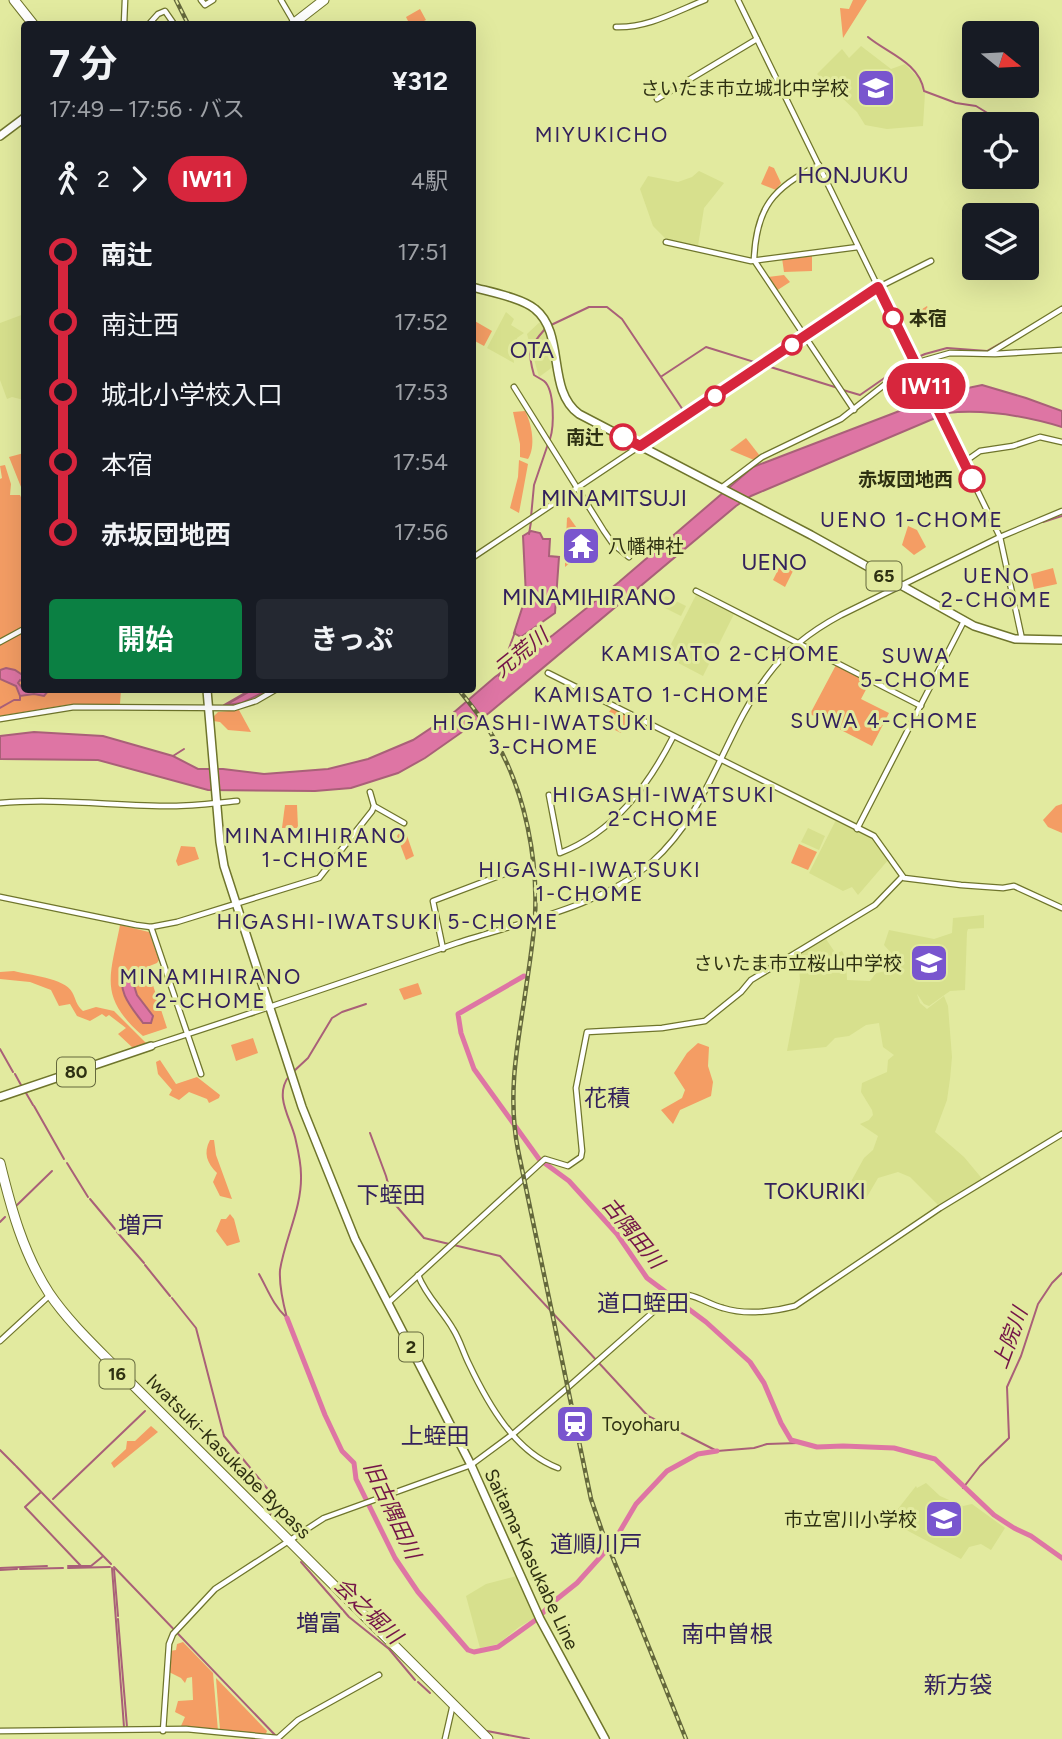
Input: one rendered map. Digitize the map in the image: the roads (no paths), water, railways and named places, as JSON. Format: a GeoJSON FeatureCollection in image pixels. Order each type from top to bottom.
{"type":"FeatureCollection","features":[{"type":"Feature","properties":{"kind":"highway"},"geometry":{"type":"LineString","coordinates":[[14,0],[31,21]]}},
{"type":"Feature","properties":{"kind":"highway"},"geometry":{"type":"LineString","coordinates":[[298,21],[324,0]]}},
{"type":"Feature","properties":{"kind":"highway","name":"Iwatsuki-Kasukabe Bypass"},"geometry":{"type":"LineString","coordinates":[[0,1163],[23,1242],[49,1295]]}},
{"type":"Feature","properties":{"kind":"highway","name":"Iwatsuki-Kasukabe Bypass"},"geometry":{"type":"LineString","coordinates":[[0,1175],[17,1235],[34,1274],[49,1295],[107,1359],[482,1739]]}},
{"type":"Feature","properties":{"kind":"highway","name":"Iwatsuki-Kasukabe Bypass"},"geometry":{"type":"LineString","coordinates":[[452,1707],[488,1739]]}},
{"type":"Feature","properties":{"kind":"main road"},"geometry":{"type":"LineString","coordinates":[[0,136],[21,120]]}},
{"type":"Feature","properties":{"kind":"main road","name":"65"},"geometry":{"type":"LineString","coordinates":[[476,287],[529,305],[540,313],[548,327],[563,389],[573,409],[964,621],[988,632],[1022,640],[1062,640]]}},
{"type":"Feature","properties":{"kind":"main road","name":"2"},"geometry":{"type":"LineString","coordinates":[[207,693],[216,800]]}},
{"type":"Feature","properties":{"kind":"main road","name":"Saitama-Kasukabe Line"},"geometry":{"type":"LineString","coordinates":[[216,800],[222,854],[236,902],[309,1126],[352,1231],[471,1465],[540,1617],[605,1739]]}},
{"type":"Feature","properties":{"kind":"main road","name":"80"},"geometry":{"type":"LineString","coordinates":[[0,1097],[151,1046]]}},
{"type":"Feature","properties":{"kind":"street"},"geometry":{"type":"LineString","coordinates":[[124,21],[125,0]]}},
{"type":"Feature","properties":{"kind":"street"},"geometry":{"type":"LineString","coordinates":[[201,0],[205,5],[213,0]]}},
{"type":"Feature","properties":{"kind":"street"},"geometry":{"type":"LineString","coordinates":[[281,0],[292,21]]}},
{"type":"Feature","properties":{"kind":"street"},"geometry":{"type":"LineString","coordinates":[[615,27],[648,24],[705,0]]}},
{"type":"Feature","properties":{"kind":"street"},"geometry":{"type":"LineString","coordinates":[[738,0],[1000,537],[1022,640]]}},
{"type":"Feature","properties":{"kind":"street"},"geometry":{"type":"LineString","coordinates":[[152,21],[165,11],[172,21]]}},
{"type":"Feature","properties":{"kind":"street"},"geometry":{"type":"LineString","coordinates":[[657,99],[757,39]]}},
{"type":"Feature","properties":{"kind":"street"},"geometry":{"type":"LineString","coordinates":[[819,165],[783,185],[768,202],[755,240],[754,260],[854,410]]}},
{"type":"Feature","properties":{"kind":"street"},"geometry":{"type":"LineString","coordinates":[[666,242],[746,260],[858,247]]}},
{"type":"Feature","properties":{"kind":"street"},"geometry":{"type":"LineString","coordinates":[[476,555],[878,287],[931,261]]}},
{"type":"Feature","properties":{"kind":"street"},"geometry":{"type":"LineString","coordinates":[[989,354],[1062,309]]}},
{"type":"Feature","properties":{"kind":"street"},"geometry":{"type":"LineString","coordinates":[[721,489],[762,457],[835,423],[915,364],[950,353],[1062,350]]}},
{"type":"Feature","properties":{"kind":"street"},"geometry":{"type":"LineString","coordinates":[[514,387],[613,544],[629,556]]}},
{"type":"Feature","properties":{"kind":"street"},"geometry":{"type":"LineString","coordinates":[[964,463],[980,450],[1013,446],[1040,437],[1062,442]]}},
{"type":"Feature","properties":{"kind":"street"},"geometry":{"type":"LineString","coordinates":[[151,1046],[581,902],[624,883],[654,861],[690,821],[757,690],[798,643],[824,624],[1000,537],[1062,511]]}},
{"type":"Feature","properties":{"kind":"street"},"geometry":{"type":"LineString","coordinates":[[696,591],[921,706]]}},
{"type":"Feature","properties":{"kind":"street"},"geometry":{"type":"LineString","coordinates":[[857,829],[964,621]]}},
{"type":"Feature","properties":{"kind":"street"},"geometry":{"type":"LineString","coordinates":[[0,642],[21,631]]}},
{"type":"Feature","properties":{"kind":"street"},"geometry":{"type":"LineString","coordinates":[[548,673],[876,838],[902,877],[961,886],[1014,886],[1062,908]]}},
{"type":"Feature","properties":{"kind":"street"},"geometry":{"type":"LineString","coordinates":[[0,719],[74,706],[209,709],[241,707],[269,693]]}},
{"type":"Feature","properties":{"kind":"street"},"geometry":{"type":"LineString","coordinates":[[549,795],[560,853],[593,835],[624,810],[649,779],[673,737]]}},
{"type":"Feature","properties":{"kind":"street"},"geometry":{"type":"LineString","coordinates":[[0,897],[151,927],[177,922],[319,878],[372,811],[374,806],[370,793]]}},
{"type":"Feature","properties":{"kind":"street"},"geometry":{"type":"LineString","coordinates":[[0,803],[85,801],[170,806],[216,800],[237,801]]}},
{"type":"Feature","properties":{"kind":"street"},"geometry":{"type":"LineString","coordinates":[[374,806],[404,823]]}},
{"type":"Feature","properties":{"kind":"street"},"geometry":{"type":"LineString","coordinates":[[443,949],[433,901],[512,871]]}},
{"type":"Feature","properties":{"kind":"street"},"geometry":{"type":"LineString","coordinates":[[388,1303],[545,1159],[568,1166],[581,1157],[577,1077],[587,1032],[662,1028],[705,1021],[741,992],[751,980],[875,905],[902,877]]}},
{"type":"Feature","properties":{"kind":"street"},"geometry":{"type":"LineString","coordinates":[[151,927],[201,1074]]}},
{"type":"Feature","properties":{"kind":"street"},"geometry":{"type":"LineString","coordinates":[[163,1731],[167,1649],[173,1634],[215,1589],[317,1522],[471,1465],[513,1434],[670,1297],[678,1294],[692,1295],[726,1309],[772,1311],[796,1306],[940,1208],[1062,1134]]}},
{"type":"Feature","properties":{"kind":"street"},"geometry":{"type":"LineString","coordinates":[[418,1275],[428,1296],[453,1329],[468,1363],[501,1420],[542,1462],[558,1468]]}},
{"type":"Feature","properties":{"kind":"street"},"geometry":{"type":"LineString","coordinates":[[0,1340],[49,1295]]}},
{"type":"Feature","properties":{"kind":"street"},"geometry":{"type":"LineString","coordinates":[[0,1731],[181,1730],[278,1738],[299,1720],[379,1675]]}},
{"type":"Feature","properties":{"kind":"street"},"geometry":{"type":"LineString","coordinates":[[445,1739],[452,1707]]}},
{"type":"Feature","properties":{"kind":"street"},"geometry":{"type":"LineString","coordinates":[[79,1730],[80,1739]]}},
{"type":"Feature","properties":{"kind":"street"},"geometry":{"type":"LineString","coordinates":[[180,1739],[181,1730]]}},
{"type":"Feature","properties":{"kind":"waterway"},"geometry":{"type":"LineString","coordinates":[[868,37],[909,65],[921,81],[924,91],[956,103],[976,106],[986,112]]}},
{"type":"Feature","properties":{"kind":"waterway"},"geometry":{"type":"LineString","coordinates":[[549,326],[589,307],[607,307],[622,319],[683,410]]}},
{"type":"Feature","properties":{"kind":"waterway"},"geometry":{"type":"LineString","coordinates":[[843,390],[860,395],[909,361],[925,354],[947,348],[987,351],[1031,326]]}},
{"type":"Feature","properties":{"kind":"waterway"},"geometry":{"type":"LineString","coordinates":[[545,329],[533,345],[530,355],[534,375],[548,386],[552,400],[550,439]]}},
{"type":"Feature","properties":{"kind":"waterway"},"geometry":{"type":"LineString","coordinates":[[662,376],[706,347],[838,388]]}},
{"type":"Feature","properties":{"kind":"waterway"},"geometry":{"type":"LineString","coordinates":[[531,517],[534,485],[548,444]]}},
{"type":"Feature","properties":{"kind":"waterway"},"geometry":{"type":"LineString","coordinates":[[1043,522],[1062,516]]}},
{"type":"Feature","properties":{"kind":"waterway"},"geometry":{"type":"LineString","coordinates":[[529,534],[531,522]]}},
{"type":"Feature","properties":{"kind":"waterway","name":"元荒川"},"geometry":{"type":"LineString","coordinates":[[499,676],[515,632]]}},
{"type":"Feature","properties":{"kind":"waterway"},"geometry":{"type":"LineString","coordinates":[[224,705],[245,693]]}},
{"type":"Feature","properties":{"kind":"waterway"},"geometry":{"type":"LineString","coordinates":[[0,708],[14,700],[20,700],[20,696]]}},
{"type":"Feature","properties":{"kind":"waterway"},"geometry":{"type":"LineString","coordinates":[[173,756],[184,749]]}},
{"type":"Feature","properties":{"kind":"waterway","name":"古隅田川"},"geometry":{"type":"LineString","coordinates":[[524,976],[458,1014],[461,1033],[474,1069],[539,1159],[569,1181],[617,1234],[647,1278],[706,1322],[750,1362],[764,1383],[791,1440],[817,1447],[894,1448],[935,1459],[994,1515],[1062,1558]]}},
{"type":"Feature","properties":{"kind":"waterway","name":"旧古隅田川"},"geometry":{"type":"LineString","coordinates":[[293,1072],[308,1058],[332,1018],[366,1004]]}},
{"type":"Feature","properties":{"kind":"waterway"},"geometry":{"type":"LineString","coordinates":[[0,1049],[13,1072]]}},
{"type":"Feature","properties":{"kind":"waterway"},"geometry":{"type":"LineString","coordinates":[[15,1074],[21,1085]]}},
{"type":"Feature","properties":{"kind":"waterway","name":"旧古隅田川"},"geometry":{"type":"LineString","coordinates":[[287,1318],[280,1270],[301,1187],[300,1161],[283,1099],[289,1076]]}},
{"type":"Feature","properties":{"kind":"waterway"},"geometry":{"type":"LineString","coordinates":[[26,1093],[33,1105]]}},
{"type":"Feature","properties":{"kind":"waterway"},"geometry":{"type":"LineString","coordinates":[[34,1106],[64,1159]]}},
{"type":"Feature","properties":{"kind":"waterway"},"geometry":{"type":"LineString","coordinates":[[370,1133],[393,1202],[424,1238],[500,1256],[648,1416],[717,1451],[798,1443]]}},
{"type":"Feature","properties":{"kind":"waterway"},"geometry":{"type":"LineString","coordinates":[[67,1163],[88,1197]]}},
{"type":"Feature","properties":{"kind":"waterway"},"geometry":{"type":"LineString","coordinates":[[15,1207],[52,1171]]}},
{"type":"Feature","properties":{"kind":"waterway"},"geometry":{"type":"LineString","coordinates":[[90,1199],[115,1229]]}},
{"type":"Feature","properties":{"kind":"waterway"},"geometry":{"type":"LineString","coordinates":[[0,1222],[5,1217]]}},
{"type":"Feature","properties":{"kind":"waterway"},"geometry":{"type":"LineString","coordinates":[[117,1232],[144,1263]]}},
{"type":"Feature","properties":{"kind":"waterway"},"geometry":{"type":"LineString","coordinates":[[145,1265],[170,1296]]}},
{"type":"Feature","properties":{"kind":"waterway","name":"上院川"},"geometry":{"type":"LineString","coordinates":[[963,1488],[980,1466],[1009,1438],[1007,1387],[1021,1356],[1038,1304],[1062,1273]]}},
{"type":"Feature","properties":{"kind":"waterway"},"geometry":{"type":"LineString","coordinates":[[259,1274],[274,1302],[286,1317]]}},
{"type":"Feature","properties":{"kind":"waterway"},"geometry":{"type":"LineString","coordinates":[[172,1298],[196,1328],[224,1436],[275,1498],[270,1516]]}},
{"type":"Feature","properties":{"kind":"waterway","name":"旧古隅田川"},"geometry":{"type":"LineString","coordinates":[[287,1318],[325,1415],[342,1451],[354,1463],[356,1479],[395,1558],[418,1592],[468,1650],[474,1652],[498,1647],[537,1619],[577,1583],[613,1543],[636,1504],[667,1471],[698,1454],[717,1451]]}},
{"type":"Feature","properties":{"kind":"waterway"},"geometry":{"type":"LineString","coordinates":[[53,1499],[145,1411]]}},
{"type":"Feature","properties":{"kind":"waterway"},"geometry":{"type":"LineString","coordinates":[[0,1450],[15,1465]]}},
{"type":"Feature","properties":{"kind":"waterway"},"geometry":{"type":"LineString","coordinates":[[16,1466],[111,1564]]}},
{"type":"Feature","properties":{"kind":"waterway"},"geometry":{"type":"LineString","coordinates":[[40,1493],[25,1507],[81,1566]]}},
{"type":"Feature","properties":{"kind":"waterway"},"geometry":{"type":"LineString","coordinates":[[68,1566],[91,1566],[102,1557]]}},
{"type":"Feature","properties":{"kind":"waterway","name":"会之堀川"},"geometry":{"type":"LineString","coordinates":[[301,1562],[349,1617],[389,1649],[415,1680]]}},
{"type":"Feature","properties":{"kind":"waterway"},"geometry":{"type":"LineString","coordinates":[[0,1568],[47,1566]]}},
{"type":"Feature","properties":{"kind":"waterway"},"geometry":{"type":"LineString","coordinates":[[68,1568],[110,1567]]}},
{"type":"Feature","properties":{"kind":"waterway"},"geometry":{"type":"LineString","coordinates":[[114,1567],[276,1736]]}},
{"type":"Feature","properties":{"kind":"waterway"},"geometry":{"type":"LineString","coordinates":[[20,1569],[63,1568]]}},
{"type":"Feature","properties":{"kind":"waterway"},"geometry":{"type":"LineString","coordinates":[[112,1568],[124,1727]]}},
{"type":"Feature","properties":{"kind":"waterway"},"geometry":{"type":"LineString","coordinates":[[0,1570],[17,1569]]}},
{"type":"Feature","properties":{"kind":"waterway"},"geometry":{"type":"LineString","coordinates":[[114,1569],[118,1616]]}},
{"type":"Feature","properties":{"kind":"waterway"},"geometry":{"type":"LineString","coordinates":[[118,1619],[127,1727]]}},
{"type":"Feature","properties":{"kind":"waterway","name":"会之堀川"},"geometry":{"type":"LineString","coordinates":[[418,1682],[430,1693]]}},
{"type":"Feature","properties":{"kind":"waterway","name":"会之堀川"},"geometry":{"type":"LineString","coordinates":[[487,1731],[529,1739]]}},
{"type":"Feature","properties":{"kind":"railway"},"geometry":{"type":"LineString","coordinates":[[176,0],[186,21]]}},
{"type":"Feature","properties":{"kind":"railway"},"geometry":{"type":"LineString","coordinates":[[461,693],[488,728],[506,761],[522,804],[532,849],[535,917],[516,1057],[513,1094],[515,1131],[591,1499],[686,1739]]}},
{"type":"Feature","properties":{"kind":"place","name":"さいたま市立城北中学校"},"geometry":{"type":"Point","coordinates":[876,88]}},
{"type":"Feature","properties":{"kind":"place","name":"本宿"},"geometry":{"type":"Point","coordinates":[893,318]}},
{"type":"Feature","properties":{"kind":"place","name":"南辻"},"geometry":{"type":"Point","coordinates":[623,437]}},
{"type":"Feature","properties":{"kind":"place","name":"赤坂団地西"},"geometry":{"type":"Point","coordinates":[972,479]}},
{"type":"Feature","properties":{"kind":"place","name":"八幡神社"},"geometry":{"type":"Point","coordinates":[581,546]}},
{"type":"Feature","properties":{"kind":"place","name":"さいたま市立桜山中学校"},"geometry":{"type":"Point","coordinates":[929,963]}},
{"type":"Feature","properties":{"kind":"place","name":"Toyoharu"},"geometry":{"type":"Point","coordinates":[575,1424]}},
{"type":"Feature","properties":{"kind":"place","name":"市立宮川小学校"},"geometry":{"type":"Point","coordinates":[944,1519]}},
{"type":"Feature","properties":{"kind":"district","name":"MIYUKICHO"},"geometry":{"type":"Point","coordinates":[602,135]}},
{"type":"Feature","properties":{"kind":"district","name":"HONJUKU"},"geometry":{"type":"Point","coordinates":[853,175]}},
{"type":"Feature","properties":{"kind":"district","name":"OTA"},"geometry":{"type":"Point","coordinates":[532,350]}},
{"type":"Feature","properties":{"kind":"district","name":"MINAMITSUJI"},"geometry":{"type":"Point","coordinates":[614,498]}},
{"type":"Feature","properties":{"kind":"district","name":"UENO 1-CHOME"},"geometry":{"type":"Point","coordinates":[912,520]}},
{"type":"Feature","properties":{"kind":"district","name":"UENO"},"geometry":{"type":"Point","coordinates":[774,562]}},
{"type":"Feature","properties":{"kind":"district","name":"UENO 2-CHOME"},"geometry":{"type":"Point","coordinates":[997,588]}},
{"type":"Feature","properties":{"kind":"district","name":"MINAMIHIRANO"},"geometry":{"type":"Point","coordinates":[589,597]}},
{"type":"Feature","properties":{"kind":"district","name":"KAMISATO 2-CHOME"},"geometry":{"type":"Point","coordinates":[721,654]}},
{"type":"Feature","properties":{"kind":"district","name":"SUWA 5-CHOME"},"geometry":{"type":"Point","coordinates":[916,668]}},
{"type":"Feature","properties":{"kind":"district","name":"KAMISATO 1-CHOME"},"geometry":{"type":"Point","coordinates":[652,695]}},
{"type":"Feature","properties":{"kind":"district","name":"SUWA 4-CHOME"},"geometry":{"type":"Point","coordinates":[885,721]}},
{"type":"Feature","properties":{"kind":"district","name":"HIGASHI-IWATSUKI 3-CHOME"},"geometry":{"type":"Point","coordinates":[544,735]}},
{"type":"Feature","properties":{"kind":"district","name":"HIGASHI-IWATSUKI 2-CHOME"},"geometry":{"type":"Point","coordinates":[664,807]}},
{"type":"Feature","properties":{"kind":"district","name":"MINAMIHIRANO 1-CHOME"},"geometry":{"type":"Point","coordinates":[316,848]}},
{"type":"Feature","properties":{"kind":"district","name":"HIGASHI-IWATSUKI 1-CHOME"},"geometry":{"type":"Point","coordinates":[590,882]}},
{"type":"Feature","properties":{"kind":"district","name":"HIGASHI-IWATSUKI 5-CHOME"},"geometry":{"type":"Point","coordinates":[388,922]}},
{"type":"Feature","properties":{"kind":"district","name":"MINAMIHIRANO 2-CHOME"},"geometry":{"type":"Point","coordinates":[211,989]}},
{"type":"Feature","properties":{"kind":"district","name":"花積"},"geometry":{"type":"Point","coordinates":[607,1098]}},
{"type":"Feature","properties":{"kind":"district","name":"TOKURIKI"},"geometry":{"type":"Point","coordinates":[815,1191]}},
{"type":"Feature","properties":{"kind":"district","name":"下蛭田"},"geometry":{"type":"Point","coordinates":[391,1195]}},
{"type":"Feature","properties":{"kind":"district","name":"増戸"},"geometry":{"type":"Point","coordinates":[141,1225]}},
{"type":"Feature","properties":{"kind":"district","name":"道口蛭田"},"geometry":{"type":"Point","coordinates":[643,1303]}},
{"type":"Feature","properties":{"kind":"district","name":"上蛭田"},"geometry":{"type":"Point","coordinates":[435,1436]}},
{"type":"Feature","properties":{"kind":"district","name":"道順川戸"},"geometry":{"type":"Point","coordinates":[596,1544]}},
{"type":"Feature","properties":{"kind":"district","name":"増富"},"geometry":{"type":"Point","coordinates":[319,1623]}},
{"type":"Feature","properties":{"kind":"district","name":"南中曽根"},"geometry":{"type":"Point","coordinates":[727,1634]}},
{"type":"Feature","properties":{"kind":"district","name":"新方袋"},"geometry":{"type":"Point","coordinates":[958,1685]}}]}
